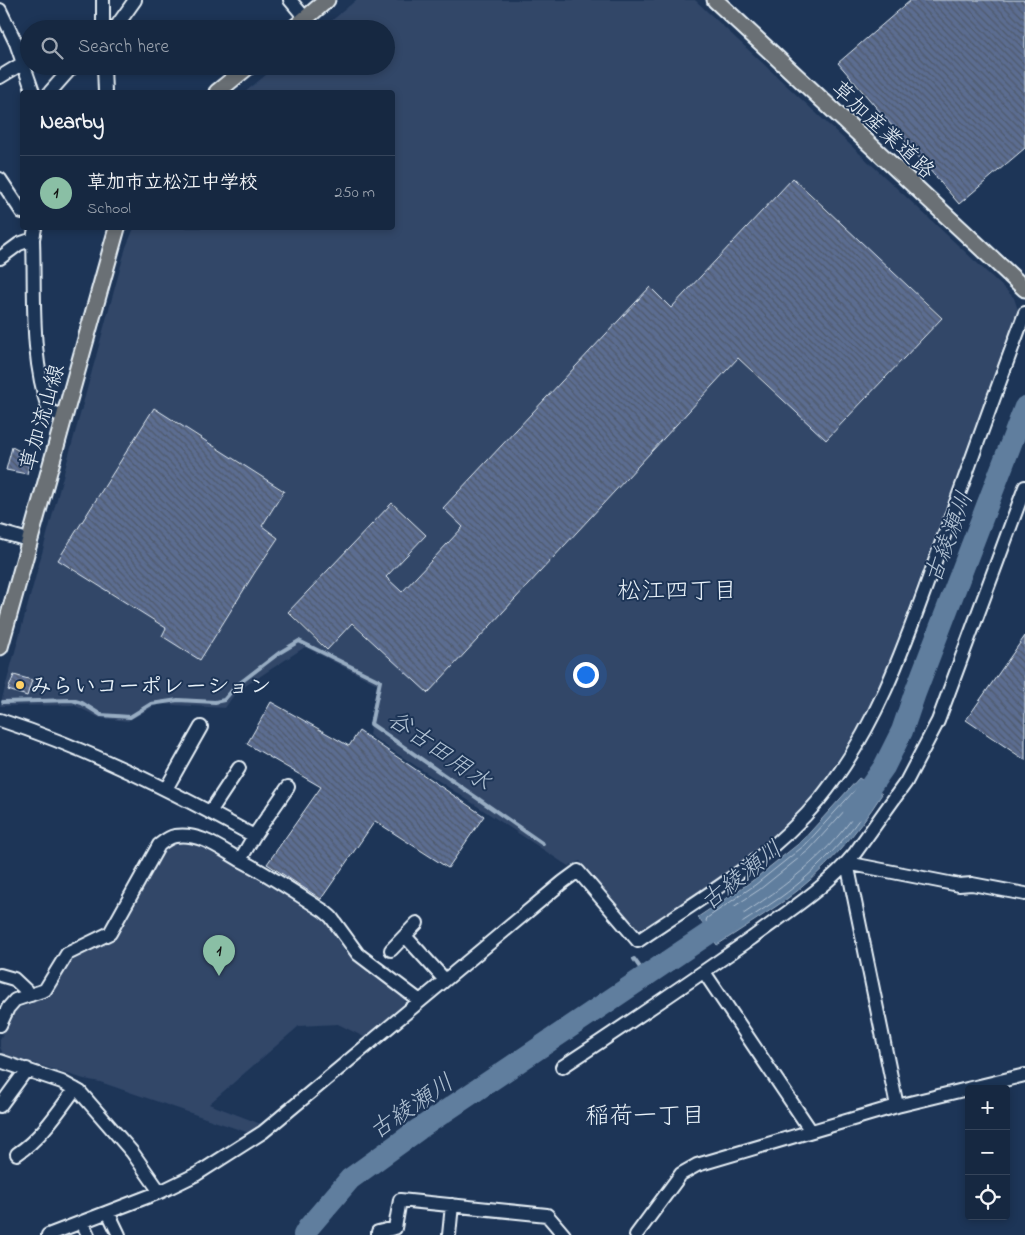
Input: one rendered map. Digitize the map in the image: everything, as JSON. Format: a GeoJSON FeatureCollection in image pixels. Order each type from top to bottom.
{"type":"FeatureCollection","features":[{"type":"Feature","properties":{"kind":"main road"},"geometry":{"type":"LineString","coordinates":[[305,18],[327,0]]}},
{"type":"Feature","properties":{"kind":"main road","name":"草加産業道路"},"geometry":{"type":"LineString","coordinates":[[715,0],[1025,288]]}},
{"type":"Feature","properties":{"kind":"main road"},"geometry":{"type":"LineString","coordinates":[[219,90],[238,75]]}},
{"type":"Feature","properties":{"kind":"main road","name":"草加流山線"},"geometry":{"type":"LineString","coordinates":[[1,640],[116,230]]}},
{"type":"Feature","properties":{"kind":"street"},"geometry":{"type":"LineString","coordinates":[[103,0],[103,20]]}},
{"type":"Feature","properties":{"kind":"street"},"geometry":{"type":"LineString","coordinates":[[121,20],[135,0]]}},
{"type":"Feature","properties":{"kind":"street"},"geometry":{"type":"LineString","coordinates":[[290,0],[305,18]]}},
{"type":"Feature","properties":{"kind":"street"},"geometry":{"type":"LineString","coordinates":[[0,10],[20,54]]}},
{"type":"Feature","properties":{"kind":"street"},"geometry":{"type":"LineString","coordinates":[[0,77],[20,65]]}},
{"type":"Feature","properties":{"kind":"street"},"geometry":{"type":"LineString","coordinates":[[27,75],[32,90]]}},
{"type":"Feature","properties":{"kind":"street"},"geometry":{"type":"LineString","coordinates":[[52,90],[65,75]]}},
{"type":"Feature","properties":{"kind":"street"},"geometry":{"type":"LineString","coordinates":[[104,75],[105,90]]}},
{"type":"Feature","properties":{"kind":"street"},"geometry":{"type":"LineString","coordinates":[[0,179],[20,209]]}},
{"type":"Feature","properties":{"kind":"street"},"geometry":{"type":"LineString","coordinates":[[34,233],[33,318],[44,396],[49,411],[64,416]]}},
{"type":"Feature","properties":{"kind":"street"},"geometry":{"type":"LineString","coordinates":[[0,258],[34,233]]}},
{"type":"Feature","properties":{"kind":"street"},"geometry":{"type":"LineString","coordinates":[[48,1235],[160,1192],[197,1174],[263,1132],[578,871],[638,941],[764,854],[818,801],[859,743],[874,715],[890,681],[1025,312]]}},
{"type":"Feature","properties":{"kind":"street"},"geometry":{"type":"LineString","coordinates":[[562,1068],[774,922],[816,890],[847,863],[906,782],[938,721],[1025,487]]}},
{"type":"Feature","properties":{"kind":"street"},"geometry":{"type":"LineString","coordinates":[[0,532],[28,540]]}},
{"type":"Feature","properties":{"kind":"street"},"geometry":{"type":"LineString","coordinates":[[0,720],[43,734],[166,788],[254,836]]}},
{"type":"Feature","properties":{"kind":"street"},"geometry":{"type":"LineString","coordinates":[[166,788],[201,727]]}},
{"type":"Feature","properties":{"kind":"street"},"geometry":{"type":"LineString","coordinates":[[210,812],[239,768]]}},
{"type":"Feature","properties":{"kind":"street"},"geometry":{"type":"LineString","coordinates":[[240,860],[288,786]]}},
{"type":"Feature","properties":{"kind":"street"},"geometry":{"type":"LineString","coordinates":[[0,1025],[8,1008],[15,1000],[46,990],[67,954],[110,933],[159,845],[175,836],[194,837],[216,845],[255,867],[324,911],[358,954],[420,1001]]}},
{"type":"Feature","properties":{"kind":"street"},"geometry":{"type":"LineString","coordinates":[[847,863],[959,885],[972,884],[1025,894]]}},
{"type":"Feature","properties":{"kind":"street"},"geometry":{"type":"LineString","coordinates":[[847,863],[897,1106]]}},
{"type":"Feature","properties":{"kind":"street"},"geometry":{"type":"LineString","coordinates":[[391,950],[417,924]]}},
{"type":"Feature","properties":{"kind":"street"},"geometry":{"type":"LineString","coordinates":[[405,936],[445,980]]}},
{"type":"Feature","properties":{"kind":"street"},"geometry":{"type":"LineString","coordinates":[[704,972],[811,1131]]}},
{"type":"Feature","properties":{"kind":"street"},"geometry":{"type":"LineString","coordinates":[[0,975],[14,979],[31,994]]}},
{"type":"Feature","properties":{"kind":"street"},"geometry":{"type":"LineString","coordinates":[[0,1061],[62,1082],[80,1092],[132,1152],[160,1192]]}},
{"type":"Feature","properties":{"kind":"street"},"geometry":{"type":"LineString","coordinates":[[0,1106],[27,1069]]}},
{"type":"Feature","properties":{"kind":"street"},"geometry":{"type":"LineString","coordinates":[[636,1235],[681,1174],[688,1169],[733,1153],[897,1106],[1024,1075]]}},
{"type":"Feature","properties":{"kind":"street"},"geometry":{"type":"LineString","coordinates":[[16,1154],[26,1148],[40,1134],[75,1089]]}},
{"type":"Feature","properties":{"kind":"street"},"geometry":{"type":"LineString","coordinates":[[378,1235],[378,1232],[395,1228],[400,1200],[546,1215],[564,1235]]}},
{"type":"Feature","properties":{"kind":"street"},"geometry":{"type":"LineString","coordinates":[[449,1235],[452,1205]]}},
{"type":"Feature","properties":{"kind":"street"},"geometry":{"type":"LineString","coordinates":[[108,1212],[119,1235]]}},
{"type":"Feature","properties":{"kind":"street"},"geometry":{"type":"LineString","coordinates":[[82,1222],[88,1235]]}},
{"type":"Feature","properties":{"kind":"shaded area"},"geometry":{"type":"Polygon","coordinates":[[[356,0],[695,0],[1014,298],[1018,310],[999,366],[972,434],[875,702],[822,784],[783,829],[747,861],[639,932],[580,861],[568,866],[369,735],[379,685],[305,647],[236,692],[225,708],[158,704],[128,721],[100,718],[74,705],[0,706],[126,247],[133,230],[395,230],[395,90],[247,90],[266,75],[395,75],[395,20],[333,20],[356,0]]]}},
{"type":"Feature","properties":{"kind":"shaded area"},"geometry":{"type":"Polygon","coordinates":[[[180,841],[199,845],[248,870],[315,912],[325,920],[343,949],[401,993],[405,999],[404,1006],[366,1038],[338,1024],[299,1026],[209,1104],[261,1124],[249,1133],[100,1082],[84,1079],[3,1054],[0,1047],[0,1039],[16,1009],[49,997],[69,959],[111,939],[163,849],[180,841]]]}},
{"type":"Feature","properties":{"kind":"water"},"geometry":{"type":"Polygon","coordinates":[[[859,778],[882,794],[850,838],[825,866],[798,890],[776,907],[717,945],[698,917],[752,881],[802,841],[859,778]]]}},
{"type":"Feature","properties":{"kind":"building"},"geometry":{"type":"Polygon","coordinates":[[[911,0],[1025,0],[1025,148],[959,204],[838,63],[911,0]]]}},
{"type":"Feature","properties":{"kind":"building"},"geometry":{"type":"Polygon","coordinates":[[[793,178],[942,318],[826,440],[738,358],[428,693],[352,623],[327,650],[288,612],[392,503],[426,535],[386,577],[402,592],[463,527],[443,508],[650,287],[671,308],[793,178]]]}},
{"type":"Feature","properties":{"kind":"building"},"geometry":{"type":"Polygon","coordinates":[[[154,408],[284,491],[262,526],[278,538],[200,660],[162,636],[166,628],[58,560],[154,408]]]}},
{"type":"Feature","properties":{"kind":"building"},"geometry":{"type":"Polygon","coordinates":[[[12,447],[31,457],[27,474],[6,470],[12,447]]]}},
{"type":"Feature","properties":{"kind":"building"},"geometry":{"type":"Polygon","coordinates":[[[1025,636],[1025,760],[966,720],[1025,636]]]}},
{"type":"Feature","properties":{"kind":"building"},"geometry":{"type":"Polygon","coordinates":[[[14,675],[32,680],[27,696],[8,690],[14,675]]]}},
{"type":"Feature","properties":{"kind":"building"},"geometry":{"type":"Polygon","coordinates":[[[271,702],[349,746],[359,731],[484,816],[448,868],[375,821],[321,899],[267,864],[321,787],[247,744],[271,702]]]}},
{"type":"Feature","properties":{"kind":"waterway","name":"古綾瀬川"},"geometry":{"type":"LineString","coordinates":[[854,810],[884,767],[902,731],[1025,407]]}},
{"type":"Feature","properties":{"kind":"waterway","name":"谷古田用水"},"geometry":{"type":"LineString","coordinates":[[3,702],[72,700],[82,703],[101,715],[130,717],[151,704],[178,700],[215,702],[224,700],[236,686],[279,653],[299,641],[380,681],[371,724],[543,844]]}},
{"type":"Feature","properties":{"kind":"waterway","name":"古綾瀬川"},"geometry":{"type":"LineString","coordinates":[[304,1235],[350,1179],[419,1129],[733,917]]}},
{"type":"Feature","properties":{"kind":"waterway","name":"谷古田用水"},"geometry":{"type":"LineString","coordinates":[[634,959],[646,976]]}},
{"type":"Feature","properties":{"kind":"place","name":"みらいコーポレーション"},"geometry":{"type":"Point","coordinates":[20,685]}},
{"type":"Feature","properties":{"kind":"place","name":"草加市立松江中学校"},"geometry":{"type":"Point","coordinates":[219,976]}},
{"type":"Feature","properties":{"kind":"district","name":"松江四丁目"},"geometry":{"type":"Point","coordinates":[677,590]}},
{"type":"Feature","properties":{"kind":"district","name":"稲荷一丁目"},"geometry":{"type":"Point","coordinates":[645,1115]}}]}
